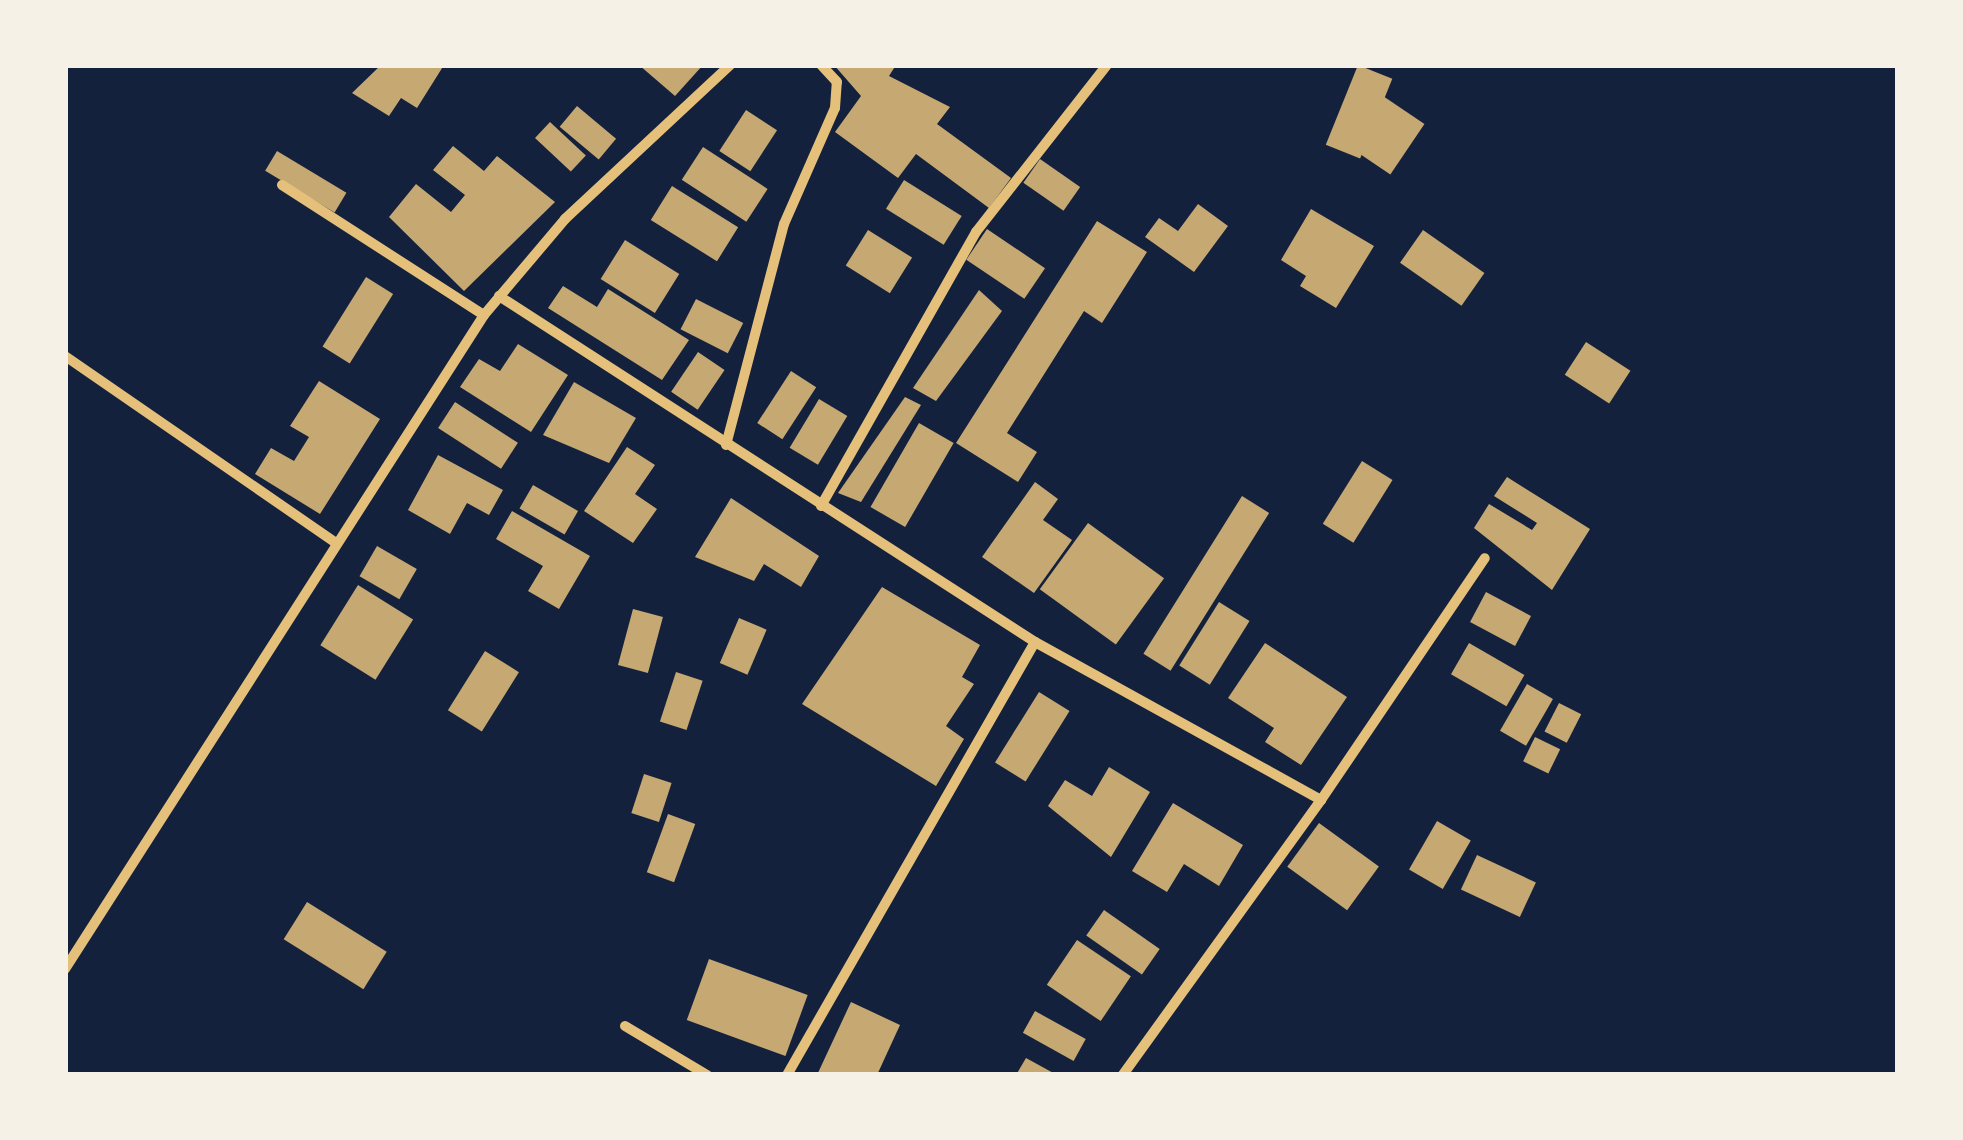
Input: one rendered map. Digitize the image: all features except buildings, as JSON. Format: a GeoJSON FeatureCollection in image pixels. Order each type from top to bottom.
{"type":"FeatureCollection","features":[{"type":"Feature","properties":{"kind":"street"},"geometry":{"type":"LineString","coordinates":[[65,969],[332,541],[484,314],[565,219],[730,65]]}},
{"type":"Feature","properties":{"kind":"street"},"geometry":{"type":"LineString","coordinates":[[726,445],[784,224],[835,108],[837,82],[821,65]]}},
{"type":"Feature","properties":{"kind":"street"},"geometry":{"type":"LineString","coordinates":[[821,506],[976,232],[1107,65]]}},
{"type":"Feature","properties":{"kind":"street"},"geometry":{"type":"LineString","coordinates":[[282,185],[484,314]]}},
{"type":"Feature","properties":{"kind":"street"},"geometry":{"type":"LineString","coordinates":[[499,296],[1034,642],[1321,800]]}},
{"type":"Feature","properties":{"kind":"street"},"geometry":{"type":"LineString","coordinates":[[65,356],[332,541]]}},
{"type":"Feature","properties":{"kind":"street"},"geometry":{"type":"LineString","coordinates":[[1123,1075],[1321,800],[1485,558]]}},
{"type":"Feature","properties":{"kind":"street"},"geometry":{"type":"LineString","coordinates":[[788,1075],[1034,642]]}},
{"type":"Feature","properties":{"kind":"street"},"geometry":{"type":"LineString","coordinates":[[625,1026],[707,1075]]}}]}
